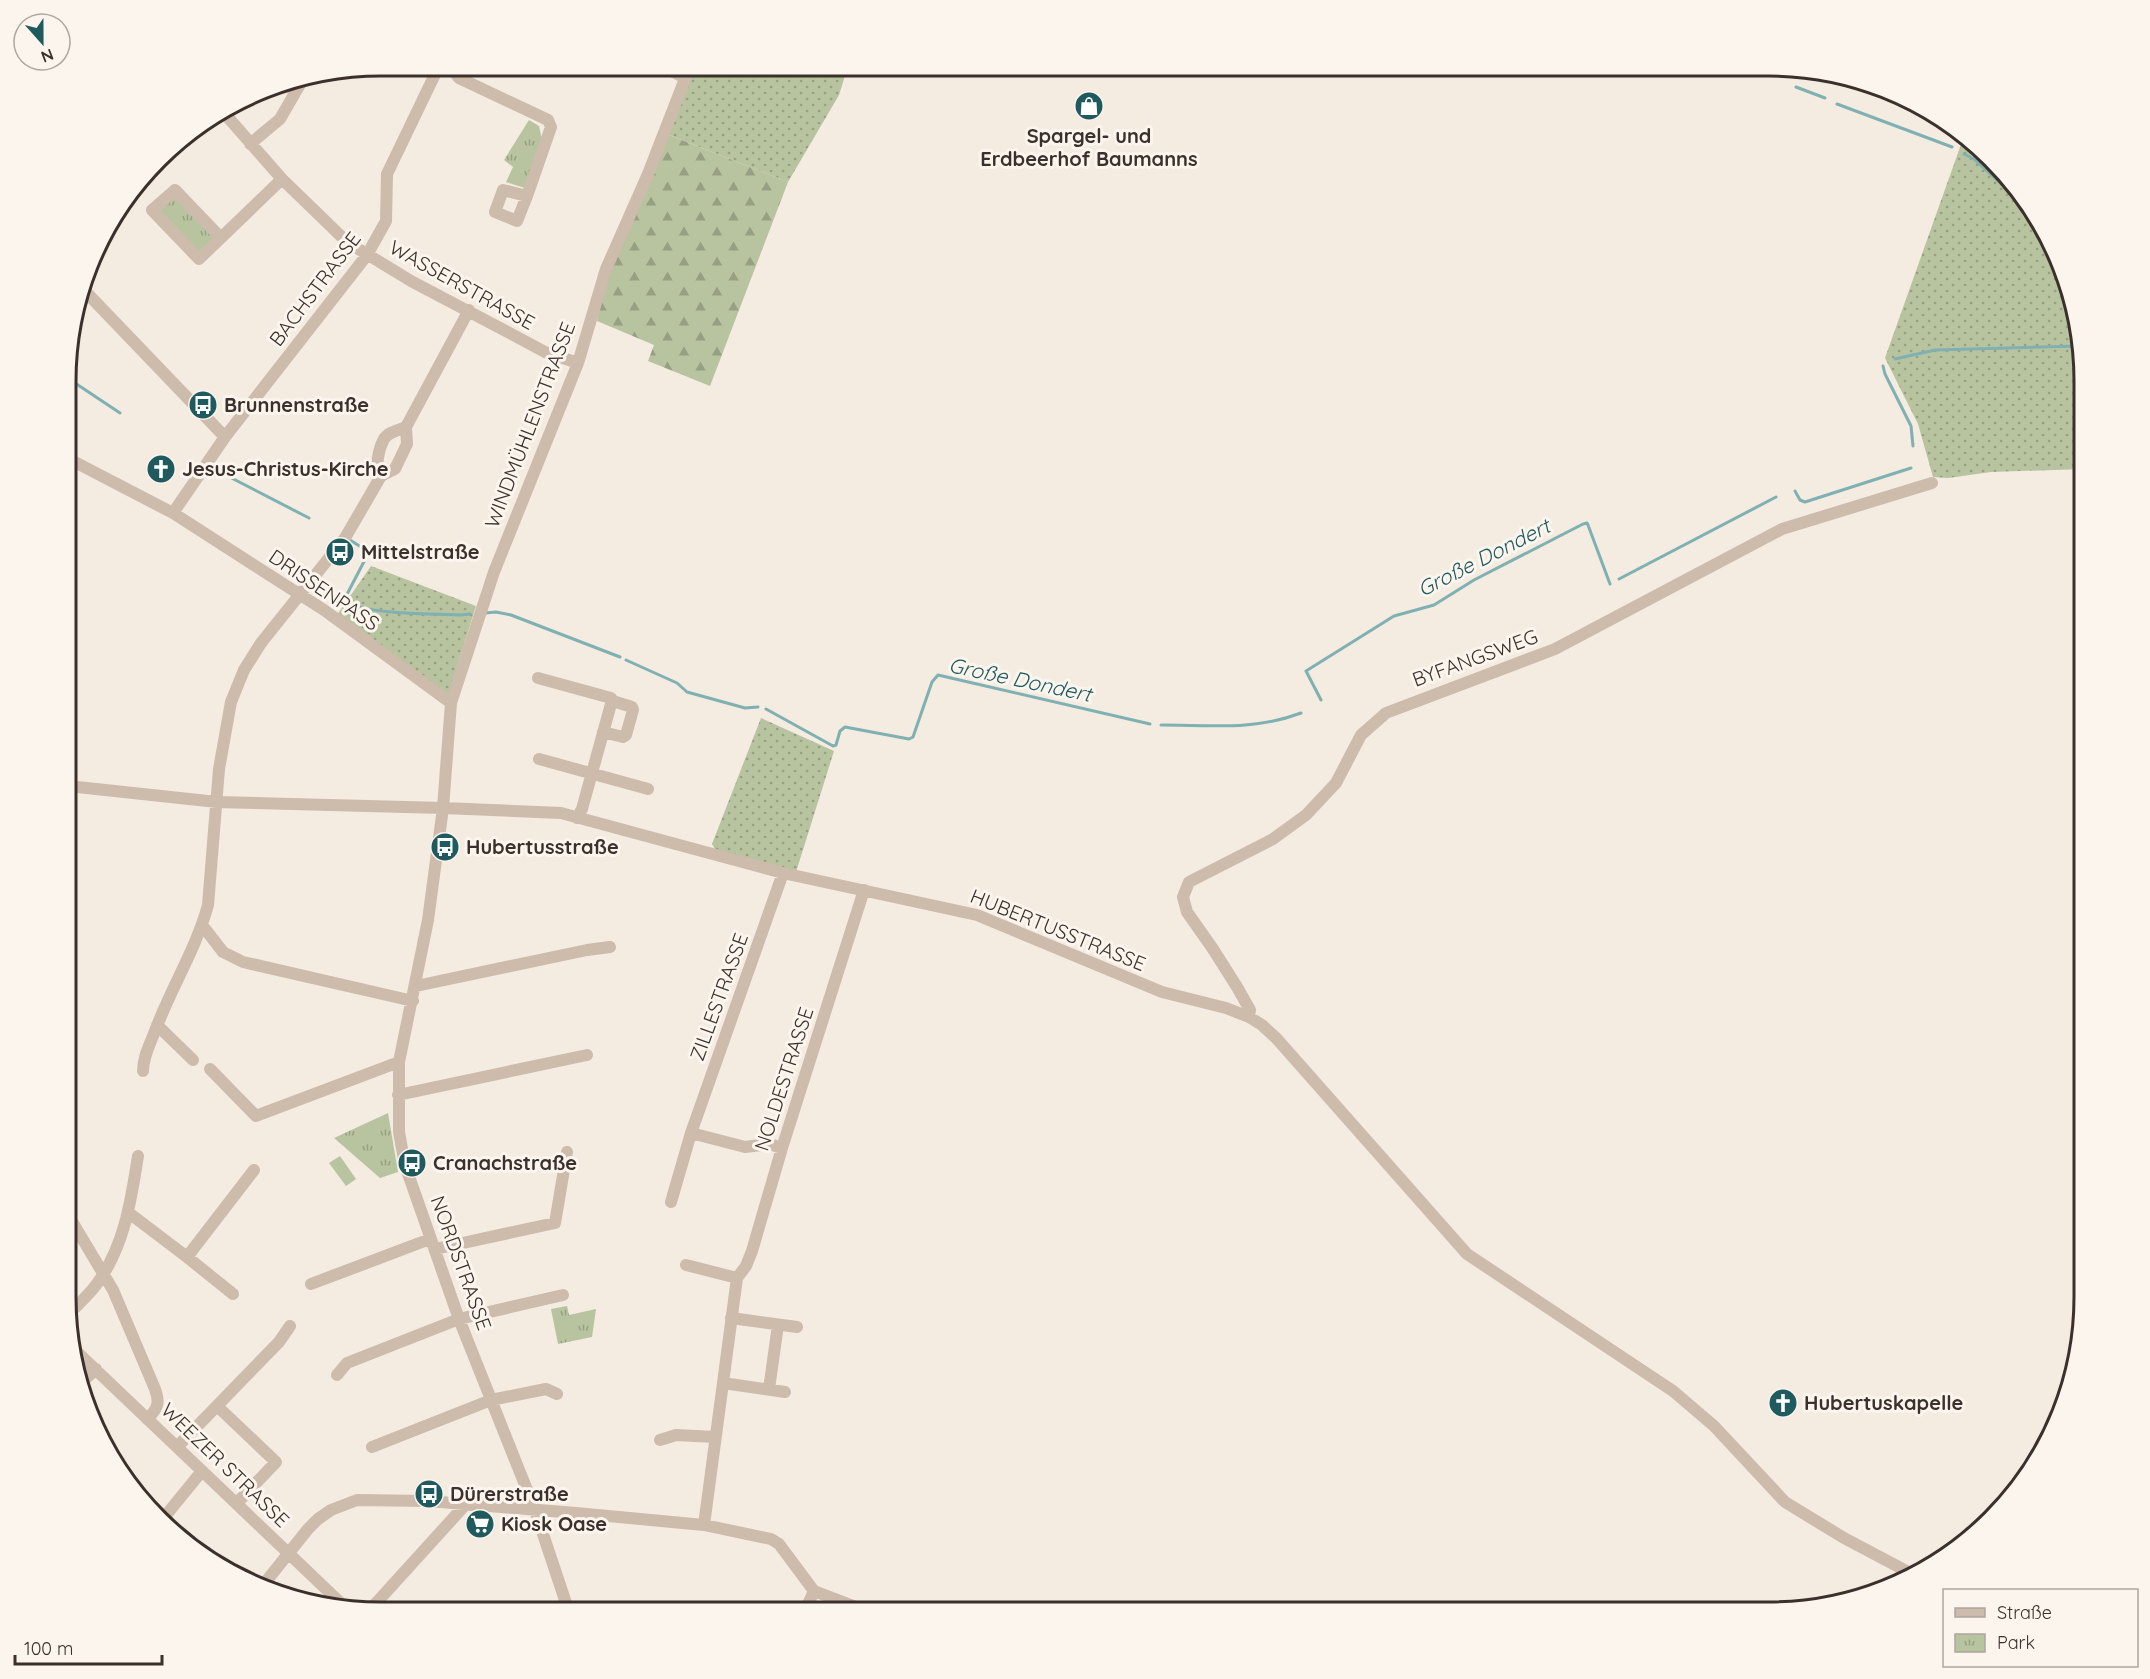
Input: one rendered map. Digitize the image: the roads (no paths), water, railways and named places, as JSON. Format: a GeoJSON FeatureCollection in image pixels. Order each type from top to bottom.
{"type":"FeatureCollection","features":[{"type":"Feature","properties":{"kind":"street","name":"BACHSTRASSE"},"geometry":{"type":"LineString","coordinates":[[172,513],[225,437],[368,255],[386,221],[387,174],[434,76]]}},
{"type":"Feature","properties":{"kind":"street","name":"WINDMÜHLENSTRASSE"},"geometry":{"type":"LineString","coordinates":[[443,808],[451,703],[494,572],[578,363],[606,269],[648,174],[686,76]]}},
{"type":"Feature","properties":{"kind":"street"},"geometry":{"type":"LineString","coordinates":[[431,82],[445,78],[459,78],[548,120],[551,128],[528,196]]}},
{"type":"Feature","properties":{"kind":"street"},"geometry":{"type":"LineString","coordinates":[[250,144],[280,119],[297,89]]}},
{"type":"Feature","properties":{"kind":"street","name":"WASSERSTRASSE"},"geometry":{"type":"LineString","coordinates":[[228,118],[282,179],[347,242],[545,352],[578,363]]}},
{"type":"Feature","properties":{"kind":"street"},"geometry":{"type":"LineString","coordinates":[[220,237],[175,189],[152,210],[199,259],[282,179]]}},
{"type":"Feature","properties":{"kind":"street"},"geometry":{"type":"LineString","coordinates":[[89,296],[225,437]]}},
{"type":"Feature","properties":{"kind":"street"},"geometry":{"type":"LineString","coordinates":[[143,1071],[143,1062],[157,1025],[202,925],[208,905],[219,769],[231,702],[244,670],[254,653],[345,538],[381,476],[395,469],[407,444],[405,427],[468,310]]}},
{"type":"Feature","properties":{"kind":"street"},"geometry":{"type":"LineString","coordinates":[[381,476],[378,473],[377,464],[384,439],[390,433],[405,427]]}},
{"type":"Feature","properties":{"kind":"street","name":"DRISSENPASS"},"geometry":{"type":"LineString","coordinates":[[76,463],[172,513],[324,610],[451,703]]}},
{"type":"Feature","properties":{"kind":"street","name":"BYFANGSWEG"},"geometry":{"type":"LineString","coordinates":[[1249,1017],[1250,1010],[1237,987],[1214,949],[1187,912],[1183,897],[1184,890],[1189,882],[1273,839],[1306,815],[1336,783],[1354,744],[1360,735],[1377,720],[1395,708],[1555,649],[1782,529],[1932,483]]}},
{"type":"Feature","properties":{"kind":"street"},"geometry":{"type":"LineString","coordinates":[[538,678],[611,698],[614,702],[633,709],[626,735],[623,737],[603,732]]}},
{"type":"Feature","properties":{"kind":"street"},"geometry":{"type":"LineString","coordinates":[[577,818],[582,809],[611,704],[614,702]]}},
{"type":"Feature","properties":{"kind":"street"},"geometry":{"type":"LineString","coordinates":[[538,759],[648,789]]}},
{"type":"Feature","properties":{"kind":"street","name":"HUBERTUSSTRASSE"},"geometry":{"type":"LineString","coordinates":[[76,787],[217,802],[561,813],[783,873],[977,915],[1162,992],[1226,1008],[1249,1017],[1262,1024],[1277,1039],[1467,1254],[1672,1391],[1714,1426],[1785,1502],[1844,1538],[1905,1570]]}},
{"type":"Feature","properties":{"kind":"street","name":"NORDSTRASSE"},"geometry":{"type":"LineString","coordinates":[[443,808],[428,920],[399,1062],[399,1132],[405,1165],[459,1319],[535,1510],[566,1602]]}},
{"type":"Feature","properties":{"kind":"street","name":"ZILLESTRASSE"},"geometry":{"type":"LineString","coordinates":[[671,1202],[691,1133],[783,873]]}},
{"type":"Feature","properties":{"kind":"street","name":"NOLDESTRASSE"},"geometry":{"type":"LineString","coordinates":[[704,1526],[737,1278],[746,1266],[752,1251],[782,1148],[864,890]]}},
{"type":"Feature","properties":{"kind":"street"},"geometry":{"type":"LineString","coordinates":[[202,925],[223,952],[243,962],[413,1001]]}},
{"type":"Feature","properties":{"kind":"street"},"geometry":{"type":"LineString","coordinates":[[416,986],[610,947]]}},
{"type":"Feature","properties":{"kind":"street"},"geometry":{"type":"LineString","coordinates":[[1226,1008],[1237,987]]}},
{"type":"Feature","properties":{"kind":"street"},"geometry":{"type":"LineString","coordinates":[[157,1025],[193,1060]]}},
{"type":"Feature","properties":{"kind":"street"},"geometry":{"type":"LineString","coordinates":[[398,1095],[587,1055]]}},
{"type":"Feature","properties":{"kind":"street"},"geometry":{"type":"LineString","coordinates":[[210,1069],[256,1116],[399,1062]]}},
{"type":"Feature","properties":{"kind":"street"},"geometry":{"type":"LineString","coordinates":[[691,1133],[745,1147],[769,1144],[782,1148]]}},
{"type":"Feature","properties":{"kind":"street"},"geometry":{"type":"LineString","coordinates":[[311,1284],[433,1244],[555,1222],[567,1152]]}},
{"type":"Feature","properties":{"kind":"street"},"geometry":{"type":"LineString","coordinates":[[76,1306],[96,1285],[116,1250],[129,1213],[138,1156]]}},
{"type":"Feature","properties":{"kind":"street"},"geometry":{"type":"LineString","coordinates":[[187,1257],[254,1170]]}},
{"type":"Feature","properties":{"kind":"street"},"geometry":{"type":"LineString","coordinates":[[129,1213],[233,1294]]}},
{"type":"Feature","properties":{"kind":"street"},"geometry":{"type":"LineString","coordinates":[[76,1227],[114,1290],[159,1400],[157,1410],[147,1419]]}},
{"type":"Feature","properties":{"kind":"street"},"geometry":{"type":"LineString","coordinates":[[686,1265],[737,1278]]}},
{"type":"Feature","properties":{"kind":"street"},"geometry":{"type":"LineString","coordinates":[[337,1375],[347,1364],[459,1319],[562,1295]]}},
{"type":"Feature","properties":{"kind":"street"},"geometry":{"type":"LineString","coordinates":[[731,1318],[798,1327]]}},
{"type":"Feature","properties":{"kind":"street"},"geometry":{"type":"LineString","coordinates":[[769,1389],[778,1325]]}},
{"type":"Feature","properties":{"kind":"street"},"geometry":{"type":"LineString","coordinates":[[177,1447],[279,1342],[290,1326]]}},
{"type":"Feature","properties":{"kind":"street","name":"WEEZER STRASSE"},"geometry":{"type":"LineString","coordinates":[[82,1356],[337,1599]]}},
{"type":"Feature","properties":{"kind":"street"},"geometry":{"type":"LineString","coordinates":[[87,1377],[96,1369]]}},
{"type":"Feature","properties":{"kind":"street"},"geometry":{"type":"LineString","coordinates":[[723,1383],[785,1392]]}},
{"type":"Feature","properties":{"kind":"street"},"geometry":{"type":"LineString","coordinates":[[372,1447],[492,1400],[546,1389],[557,1394]]}},
{"type":"Feature","properties":{"kind":"street"},"geometry":{"type":"LineString","coordinates":[[217,1406],[276,1462],[237,1503]]}},
{"type":"Feature","properties":{"kind":"street"},"geometry":{"type":"LineString","coordinates":[[660,1440],[676,1436],[715,1437]]}},
{"type":"Feature","properties":{"kind":"street"},"geometry":{"type":"LineString","coordinates":[[167,1514],[202,1471]]}},
{"type":"Feature","properties":{"kind":"street"},"geometry":{"type":"LineString","coordinates":[[267,1580],[318,1519],[331,1510],[350,1502],[373,1499],[466,1504],[704,1526],[771,1539],[779,1544],[814,1591],[843,1602]]}},
{"type":"Feature","properties":{"kind":"street"},"geometry":{"type":"LineString","coordinates":[[377,1602],[466,1504]]}},
{"type":"Feature","properties":{"kind":"street"},"geometry":{"type":"LineString","coordinates":[[809,1602],[814,1591]]}},
{"type":"Feature","properties":{"kind":"waterway"},"geometry":{"type":"LineString","coordinates":[[1796,87],[1825,98]]}},
{"type":"Feature","properties":{"kind":"waterway"},"geometry":{"type":"LineString","coordinates":[[1837,104],[1952,147]]}},
{"type":"Feature","properties":{"kind":"waterway"},"geometry":{"type":"LineString","coordinates":[[1964,154],[1974,159],[2000,183]]}},
{"type":"Feature","properties":{"kind":"waterway","name":"Große Dondert"},"geometry":{"type":"LineString","coordinates":[[1895,359],[1935,350],[2071,346]]}},
{"type":"Feature","properties":{"kind":"waterway","name":"Große Dondert"},"geometry":{"type":"LineString","coordinates":[[1883,366],[1911,426],[1913,446]]}},
{"type":"Feature","properties":{"kind":"waterway"},"geometry":{"type":"LineString","coordinates":[[76,384],[120,413]]}},
{"type":"Feature","properties":{"kind":"waterway","name":"Große Dondert"},"geometry":{"type":"LineString","coordinates":[[1795,491],[1800,500],[1805,502],[1911,468]]}},
{"type":"Feature","properties":{"kind":"waterway"},"geometry":{"type":"LineString","coordinates":[[216,470],[309,518]]}},
{"type":"Feature","properties":{"kind":"waterway","name":"Große Dondert"},"geometry":{"type":"LineString","coordinates":[[1619,579],[1776,497]]}},
{"type":"Feature","properties":{"kind":"waterway","name":"Große Dondert"},"geometry":{"type":"LineString","coordinates":[[1321,700],[1306,671],[1394,616],[1434,605],[1474,580],[1583,524],[1588,525],[1610,584]]}},
{"type":"Feature","properties":{"kind":"waterway"},"geometry":{"type":"LineString","coordinates":[[350,540],[369,552],[344,600],[366,609],[382,611],[470,614]]}},
{"type":"Feature","properties":{"kind":"waterway"},"geometry":{"type":"LineString","coordinates":[[485,613],[496,612],[511,615],[620,657]]}},
{"type":"Feature","properties":{"kind":"waterway"},"geometry":{"type":"LineString","coordinates":[[626,660],[677,683],[687,692],[745,708],[758,707]]}},
{"type":"Feature","properties":{"kind":"waterway","name":"Große Dondert"},"geometry":{"type":"LineString","coordinates":[[766,709],[833,746],[836,745],[840,731],[845,727],[909,739],[913,737],[932,682],[938,675],[1150,724]]}},
{"type":"Feature","properties":{"kind":"waterway","name":"Große Dondert"},"geometry":{"type":"LineString","coordinates":[[1161,725],[1249,725],[1301,713]]}},
{"type":"Feature","properties":{"kind":"place","name":"Spargel- und Erdbeerhof Baumanns"},"geometry":{"type":"Point","coordinates":[1089,106]}},
{"type":"Feature","properties":{"kind":"place","name":"Brunnenstraße"},"geometry":{"type":"Point","coordinates":[203,405]}},
{"type":"Feature","properties":{"kind":"place","name":"Jesus-Christus-Kirche"},"geometry":{"type":"Point","coordinates":[161,469]}},
{"type":"Feature","properties":{"kind":"place","name":"Mittelstraße"},"geometry":{"type":"Point","coordinates":[340,552]}},
{"type":"Feature","properties":{"kind":"place","name":"Hubertusstraße"},"geometry":{"type":"Point","coordinates":[445,847]}},
{"type":"Feature","properties":{"kind":"place","name":"Cranachstraße"},"geometry":{"type":"Point","coordinates":[412,1163]}},
{"type":"Feature","properties":{"kind":"place","name":"Hubertuskapelle"},"geometry":{"type":"Point","coordinates":[1783,1403]}},
{"type":"Feature","properties":{"kind":"place","name":"Dürerstraße"},"geometry":{"type":"Point","coordinates":[429,1494]}},
{"type":"Feature","properties":{"kind":"place","name":"Kiosk Oase"},"geometry":{"type":"Point","coordinates":[480,1524]}}]}
